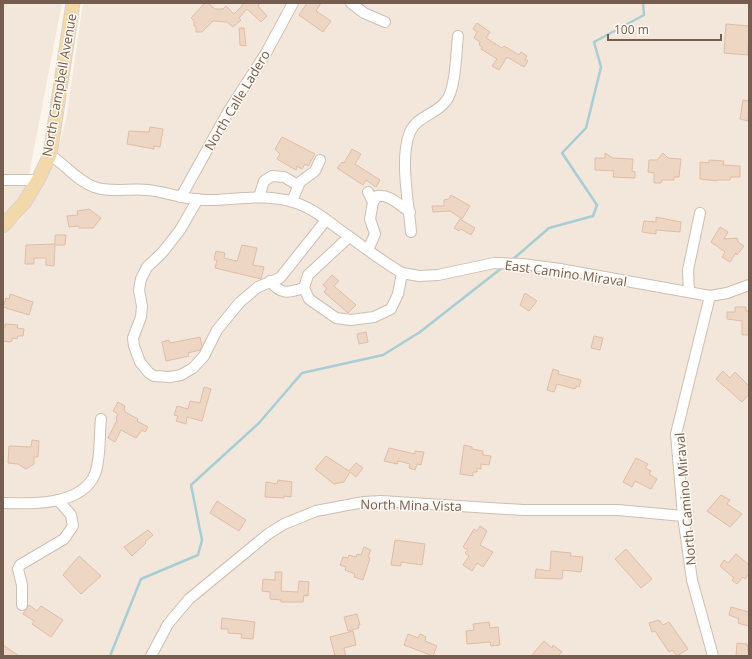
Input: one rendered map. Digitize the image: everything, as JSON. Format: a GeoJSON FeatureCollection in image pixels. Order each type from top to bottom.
{"type":"FeatureCollection","features":[{"type":"Feature","properties":{"kind":"main road","name":"North Campbell Avenue"},"geometry":{"type":"LineString","coordinates":[[3,226],[24,203],[38,180],[50,155],[74,3]]}},
{"type":"Feature","properties":{"kind":"street","name":"North Calle Ladero"},"geometry":{"type":"LineString","coordinates":[[181,198],[228,112],[266,53],[293,3]]}},
{"type":"Feature","properties":{"kind":"street"},"geometry":{"type":"LineString","coordinates":[[351,3],[364,13],[385,22]]}},
{"type":"Feature","properties":{"kind":"street"},"geometry":{"type":"LineString","coordinates":[[411,232],[405,163],[406,143],[414,124],[446,102],[450,94],[458,36]]}},
{"type":"Feature","properties":{"kind":"street","name":"East Camino Miraval"},"geometry":{"type":"LineString","coordinates":[[50,155],[60,161],[74,176],[94,187],[119,191],[148,190],[181,198],[208,200],[236,197],[259,197],[292,201],[313,210],[402,273],[420,276],[438,275],[494,263],[523,264],[560,269],[710,296]]}},
{"type":"Feature","properties":{"kind":"street"},"geometry":{"type":"LineString","coordinates":[[292,201],[298,185],[315,171],[320,160]]}},
{"type":"Feature","properties":{"kind":"street"},"geometry":{"type":"LineString","coordinates":[[259,197],[264,181],[272,176],[284,177],[298,185]]}},
{"type":"Feature","properties":{"kind":"street"},"geometry":{"type":"LineString","coordinates":[[3,180],[38,180]]}},
{"type":"Feature","properties":{"kind":"street"},"geometry":{"type":"LineString","coordinates":[[368,192],[373,202]]}},
{"type":"Feature","properties":{"kind":"street"},"geometry":{"type":"LineString","coordinates":[[368,250],[375,234],[370,219],[373,202],[377,196],[384,195],[410,212]]}},
{"type":"Feature","properties":{"kind":"street"},"geometry":{"type":"LineString","coordinates":[[198,199],[180,230],[162,253],[147,267],[141,279],[139,290],[142,306],[141,317],[133,338],[134,346],[140,362],[148,373],[154,376],[162,377],[188,372],[204,356],[217,330],[240,302],[255,289],[270,281],[280,278],[326,220]]}},
{"type":"Feature","properties":{"kind":"street"},"geometry":{"type":"LineString","coordinates":[[689,292],[688,270],[700,213]]}},
{"type":"Feature","properties":{"kind":"street"},"geometry":{"type":"LineString","coordinates":[[350,237],[308,275],[304,288],[309,299],[336,318],[351,320],[374,317],[391,310],[398,294],[402,273]]}},
{"type":"Feature","properties":{"kind":"street"},"geometry":{"type":"LineString","coordinates":[[270,281],[278,290],[282,291],[291,291],[304,288]]}},
{"type":"Feature","properties":{"kind":"street"},"geometry":{"type":"LineString","coordinates":[[710,296],[727,293],[749,285]]}},
{"type":"Feature","properties":{"kind":"street","name":"North Camino Miraval"},"geometry":{"type":"LineString","coordinates":[[710,296],[676,434],[683,516],[692,580],[713,656]]}},
{"type":"Feature","properties":{"kind":"street"},"geometry":{"type":"LineString","coordinates":[[3,503],[42,504],[58,500],[78,492],[88,484],[95,475],[97,465],[101,419]]}},
{"type":"Feature","properties":{"kind":"street"},"geometry":{"type":"LineString","coordinates":[[22,605],[23,594],[18,569],[20,565],[64,539],[74,526],[71,515],[58,500]]}},
{"type":"Feature","properties":{"kind":"street","name":"North Mina Vista"},"geometry":{"type":"LineString","coordinates":[[151,656],[176,612],[201,588],[268,534],[284,524],[316,511],[346,505],[381,501],[523,510],[618,510],[683,516]]}},
{"type":"Feature","properties":{"kind":"shaded area"},"geometry":{"type":"Polygon","coordinates":[[[3,3],[62,3],[26,190],[3,217],[3,3]]]}},
{"type":"Feature","properties":{"kind":"shaded area"},"geometry":{"type":"Polygon","coordinates":[[[83,3],[749,3],[749,656],[3,656],[3,235],[22,218],[54,165],[66,120],[83,3]]]}},
{"type":"Feature","properties":{"kind":"building"},"geometry":{"type":"Polygon","coordinates":[[[205,3],[208,3],[215,9],[223,9],[226,6],[234,14],[243,5],[241,3],[260,3],[258,6],[267,16],[261,22],[247,9],[239,18],[241,20],[233,27],[227,22],[213,21],[202,32],[196,32],[194,21],[191,18],[205,3]]]}},
{"type":"Feature","properties":{"kind":"building"},"geometry":{"type":"Polygon","coordinates":[[[307,3],[321,3],[316,11],[331,21],[323,32],[299,15],[307,3]]]}},
{"type":"Feature","properties":{"kind":"building"},"geometry":{"type":"Polygon","coordinates":[[[477,23],[490,32],[486,38],[502,48],[504,46],[519,55],[521,52],[527,56],[525,59],[528,61],[524,67],[507,57],[499,70],[492,66],[497,59],[481,49],[482,47],[479,45],[480,42],[474,38],[477,32],[473,29],[477,23]]]}},
{"type":"Feature","properties":{"kind":"building"},"geometry":{"type":"Polygon","coordinates":[[[726,24],[749,26],[748,55],[724,53],[726,24]]]}},
{"type":"Feature","properties":{"kind":"building"},"geometry":{"type":"Polygon","coordinates":[[[239,28],[244,28],[246,46],[240,45],[239,28]]]}},
{"type":"Feature","properties":{"kind":"building"},"geometry":{"type":"Polygon","coordinates":[[[743,100],[749,101],[748,121],[740,119],[743,100]]]}},
{"type":"Feature","properties":{"kind":"building"},"geometry":{"type":"Polygon","coordinates":[[[150,127],[163,129],[160,147],[154,146],[154,149],[127,144],[129,131],[149,132],[150,127]]]}},
{"type":"Feature","properties":{"kind":"building"},"geometry":{"type":"Polygon","coordinates":[[[282,137],[315,154],[308,166],[305,164],[302,169],[297,166],[296,170],[277,159],[280,154],[275,149],[282,137]]]}},
{"type":"Feature","properties":{"kind":"building"},"geometry":{"type":"Polygon","coordinates":[[[352,149],[361,154],[355,164],[380,180],[376,187],[366,180],[363,185],[337,168],[342,162],[344,163],[352,149]]]}},
{"type":"Feature","properties":{"kind":"building"},"geometry":{"type":"Polygon","coordinates":[[[605,153],[613,158],[633,159],[632,171],[635,172],[635,178],[613,177],[614,171],[595,170],[595,158],[605,158],[605,153]]]}},
{"type":"Feature","properties":{"kind":"building"},"geometry":{"type":"Polygon","coordinates":[[[663,153],[668,158],[681,159],[679,177],[674,177],[674,180],[662,180],[661,183],[654,183],[654,173],[648,172],[649,160],[657,160],[663,153]]]}},
{"type":"Feature","properties":{"kind":"building"},"geometry":{"type":"Polygon","coordinates":[[[709,160],[724,161],[723,165],[740,166],[740,177],[731,177],[730,180],[717,181],[700,179],[700,162],[709,163],[709,160]]]}},
{"type":"Feature","properties":{"kind":"building"},"geometry":{"type":"Polygon","coordinates":[[[451,195],[470,206],[462,219],[450,211],[433,212],[432,206],[444,206],[444,200],[449,199],[451,195]]]}},
{"type":"Feature","properties":{"kind":"building"},"geometry":{"type":"Polygon","coordinates":[[[89,209],[101,218],[93,228],[79,228],[78,226],[69,227],[67,216],[78,215],[77,211],[89,209]]]}},
{"type":"Feature","properties":{"kind":"building"},"geometry":{"type":"Polygon","coordinates":[[[656,217],[681,222],[680,232],[656,230],[656,234],[642,232],[644,221],[656,222],[656,217]]]}},
{"type":"Feature","properties":{"kind":"building"},"geometry":{"type":"Polygon","coordinates":[[[460,219],[475,228],[471,235],[461,229],[459,231],[454,228],[460,219]]]}},
{"type":"Feature","properties":{"kind":"building"},"geometry":{"type":"Polygon","coordinates":[[[720,227],[728,232],[724,239],[737,238],[738,242],[744,246],[737,255],[736,253],[730,262],[722,257],[725,252],[711,242],[720,227]]]}},
{"type":"Feature","properties":{"kind":"building"},"geometry":{"type":"Polygon","coordinates":[[[55,235],[66,235],[65,245],[55,245],[54,266],[46,265],[46,258],[34,258],[34,264],[25,264],[26,245],[55,244],[55,235]]]}},
{"type":"Feature","properties":{"kind":"building"},"geometry":{"type":"Polygon","coordinates":[[[242,245],[257,248],[253,265],[264,267],[261,279],[215,268],[217,260],[214,260],[216,251],[225,253],[224,258],[237,261],[242,245]]]}},
{"type":"Feature","properties":{"kind":"building"},"geometry":{"type":"Polygon","coordinates":[[[332,275],[339,281],[334,286],[356,305],[348,313],[324,292],[327,288],[323,285],[332,275]]]}},
{"type":"Feature","properties":{"kind":"building"},"geometry":{"type":"Polygon","coordinates":[[[525,293],[537,301],[529,311],[520,305],[525,293]]]}},
{"type":"Feature","properties":{"kind":"building"},"geometry":{"type":"Polygon","coordinates":[[[10,294],[33,302],[29,315],[3,307],[6,298],[9,299],[10,294]]]}},
{"type":"Feature","properties":{"kind":"building"},"geometry":{"type":"Polygon","coordinates":[[[735,307],[746,307],[746,311],[749,311],[749,335],[742,335],[742,321],[727,319],[727,312],[735,312],[735,307]]]}},
{"type":"Feature","properties":{"kind":"building"},"geometry":{"type":"Polygon","coordinates":[[[5,324],[18,325],[17,328],[24,329],[23,336],[18,336],[17,339],[12,338],[12,341],[9,342],[3,341],[3,327],[5,327],[5,324]]]}},
{"type":"Feature","properties":{"kind":"building"},"geometry":{"type":"Polygon","coordinates":[[[366,332],[368,342],[359,344],[357,334],[366,332]]]}},
{"type":"Feature","properties":{"kind":"building"},"geometry":{"type":"Polygon","coordinates":[[[594,336],[603,338],[600,350],[591,348],[594,336]]]}},
{"type":"Feature","properties":{"kind":"building"},"geometry":{"type":"Polygon","coordinates":[[[200,337],[202,346],[200,350],[188,353],[189,356],[166,361],[162,342],[169,340],[170,343],[200,337]]]}},
{"type":"Feature","properties":{"kind":"building"},"geometry":{"type":"Polygon","coordinates":[[[553,369],[559,371],[558,374],[581,380],[579,387],[577,386],[575,389],[557,384],[554,392],[547,390],[553,369]]]}},
{"type":"Feature","properties":{"kind":"building"},"geometry":{"type":"Polygon","coordinates":[[[723,371],[730,378],[735,372],[749,386],[749,394],[742,402],[716,379],[723,371]]]}},
{"type":"Feature","properties":{"kind":"building"},"geometry":{"type":"Polygon","coordinates":[[[204,387],[211,389],[202,421],[187,417],[186,424],[176,421],[178,416],[174,415],[177,406],[188,409],[190,401],[200,403],[204,387]]]}},
{"type":"Feature","properties":{"kind":"building"},"geometry":{"type":"Polygon","coordinates":[[[118,402],[125,406],[125,412],[138,419],[137,421],[148,427],[145,432],[142,430],[136,438],[121,430],[115,442],[108,438],[117,420],[116,418],[118,414],[113,411],[118,402]]]}},
{"type":"Feature","properties":{"kind":"building"},"geometry":{"type":"Polygon","coordinates":[[[32,440],[39,441],[38,457],[34,457],[34,464],[26,469],[18,464],[8,463],[9,446],[31,447],[32,440]]]}},
{"type":"Feature","properties":{"kind":"building"},"geometry":{"type":"Polygon","coordinates":[[[464,445],[472,447],[472,449],[483,451],[483,455],[491,456],[489,465],[481,464],[481,469],[477,468],[477,472],[473,472],[473,476],[460,474],[464,445]]]}},
{"type":"Feature","properties":{"kind":"building"},"geometry":{"type":"Polygon","coordinates":[[[389,448],[415,454],[415,451],[424,452],[421,465],[417,464],[415,470],[409,468],[410,464],[398,461],[397,464],[384,461],[389,448]]]}},
{"type":"Feature","properties":{"kind":"building"},"geometry":{"type":"Polygon","coordinates":[[[326,456],[349,471],[356,463],[363,468],[356,477],[350,472],[344,482],[334,484],[315,469],[326,456]]]}},
{"type":"Feature","properties":{"kind":"building"},"geometry":{"type":"Polygon","coordinates":[[[636,458],[648,464],[645,468],[651,471],[649,474],[657,479],[651,489],[635,481],[632,487],[623,482],[636,458]]]}},
{"type":"Feature","properties":{"kind":"building"},"geometry":{"type":"Polygon","coordinates":[[[278,480],[292,482],[291,497],[265,497],[266,482],[277,484],[278,480]]]}},
{"type":"Feature","properties":{"kind":"building"},"geometry":{"type":"Polygon","coordinates":[[[721,495],[730,500],[727,504],[742,514],[730,527],[707,511],[721,495]]]}},
{"type":"Feature","properties":{"kind":"building"},"geometry":{"type":"Polygon","coordinates":[[[217,501],[246,520],[239,531],[210,513],[217,501]]]}},
{"type":"Feature","properties":{"kind":"building"},"geometry":{"type":"Polygon","coordinates":[[[480,526],[487,531],[480,545],[493,552],[483,567],[477,563],[472,571],[463,565],[469,556],[465,553],[468,550],[463,547],[474,529],[477,531],[480,526]]]}},
{"type":"Feature","properties":{"kind":"building"},"geometry":{"type":"Polygon","coordinates":[[[148,530],[153,535],[132,556],[124,547],[148,530]]]}},
{"type":"Feature","properties":{"kind":"building"},"geometry":{"type":"Polygon","coordinates":[[[395,540],[425,544],[422,565],[401,562],[401,566],[391,565],[395,540]]]}},
{"type":"Feature","properties":{"kind":"building"},"geometry":{"type":"Polygon","coordinates":[[[364,547],[371,550],[363,580],[354,577],[355,574],[345,570],[346,567],[340,565],[343,557],[348,558],[349,555],[356,557],[357,554],[361,555],[364,547]]]}},
{"type":"Feature","properties":{"kind":"building"},"geometry":{"type":"Polygon","coordinates":[[[626,549],[652,579],[641,588],[615,559],[626,549]]]}},
{"type":"Feature","properties":{"kind":"building"},"geometry":{"type":"Polygon","coordinates":[[[551,551],[571,553],[570,556],[583,557],[581,572],[563,570],[562,579],[535,578],[536,569],[550,571],[551,551]]]}},
{"type":"Feature","properties":{"kind":"building"},"geometry":{"type":"Polygon","coordinates":[[[736,554],[749,565],[749,574],[745,579],[743,577],[737,584],[732,580],[734,578],[720,566],[724,560],[728,563],[736,554]]]}},
{"type":"Feature","properties":{"kind":"building"},"geometry":{"type":"Polygon","coordinates":[[[79,556],[101,576],[81,594],[63,575],[79,556]]]}},
{"type":"Feature","properties":{"kind":"building"},"geometry":{"type":"Polygon","coordinates":[[[275,572],[282,572],[281,591],[298,592],[299,581],[309,582],[308,596],[304,595],[303,602],[281,602],[281,600],[270,599],[270,592],[262,591],[263,579],[275,580],[275,572]]]}},
{"type":"Feature","properties":{"kind":"building"},"geometry":{"type":"Polygon","coordinates":[[[29,605],[37,611],[41,606],[63,620],[51,637],[32,624],[34,621],[23,614],[29,605]]]}},
{"type":"Feature","properties":{"kind":"building"},"geometry":{"type":"Polygon","coordinates":[[[731,607],[749,612],[749,626],[738,623],[739,619],[729,615],[731,607]]]}},
{"type":"Feature","properties":{"kind":"building"},"geometry":{"type":"Polygon","coordinates":[[[357,614],[360,625],[358,625],[359,628],[348,631],[344,617],[357,614]]]}},
{"type":"Feature","properties":{"kind":"building"},"geometry":{"type":"Polygon","coordinates":[[[222,618],[255,622],[253,639],[241,638],[242,634],[228,633],[228,629],[221,629],[222,618]]]}},
{"type":"Feature","properties":{"kind":"building"},"geometry":{"type":"Polygon","coordinates":[[[659,620],[663,625],[669,622],[688,649],[677,656],[672,650],[669,652],[655,631],[652,632],[649,623],[659,620]]]}},
{"type":"Feature","properties":{"kind":"building"},"geometry":{"type":"Polygon","coordinates":[[[489,622],[490,628],[498,627],[500,645],[491,646],[490,642],[467,644],[466,631],[474,630],[473,624],[489,622]]]}},
{"type":"Feature","properties":{"kind":"building"},"geometry":{"type":"Polygon","coordinates":[[[353,631],[356,645],[344,648],[346,656],[335,656],[330,637],[353,631]]]}},
{"type":"Feature","properties":{"kind":"building"},"geometry":{"type":"Polygon","coordinates":[[[408,634],[418,638],[420,634],[426,637],[425,641],[437,646],[433,656],[404,645],[408,634]]]}},
{"type":"Feature","properties":{"kind":"building"},"geometry":{"type":"Polygon","coordinates":[[[544,641],[552,648],[553,645],[562,652],[558,656],[531,656],[544,641]]]}},
{"type":"Feature","properties":{"kind":"building"},"geometry":{"type":"Polygon","coordinates":[[[737,643],[747,644],[749,656],[736,656],[737,643]]]}},
{"type":"Feature","properties":{"kind":"building"},"geometry":{"type":"Polygon","coordinates":[[[3,645],[19,656],[3,656],[3,645]]]}},
{"type":"Feature","properties":{"kind":"waterway"},"geometry":{"type":"LineString","coordinates":[[512,260],[549,228],[593,216],[597,205],[562,153],[586,128],[601,67],[594,42],[644,15],[643,3]]}},
{"type":"Feature","properties":{"kind":"waterway"},"geometry":{"type":"LineString","coordinates":[[110,656],[141,579],[198,555],[202,540],[191,485],[259,423],[302,373],[383,355],[420,332],[503,267]]}}]}
